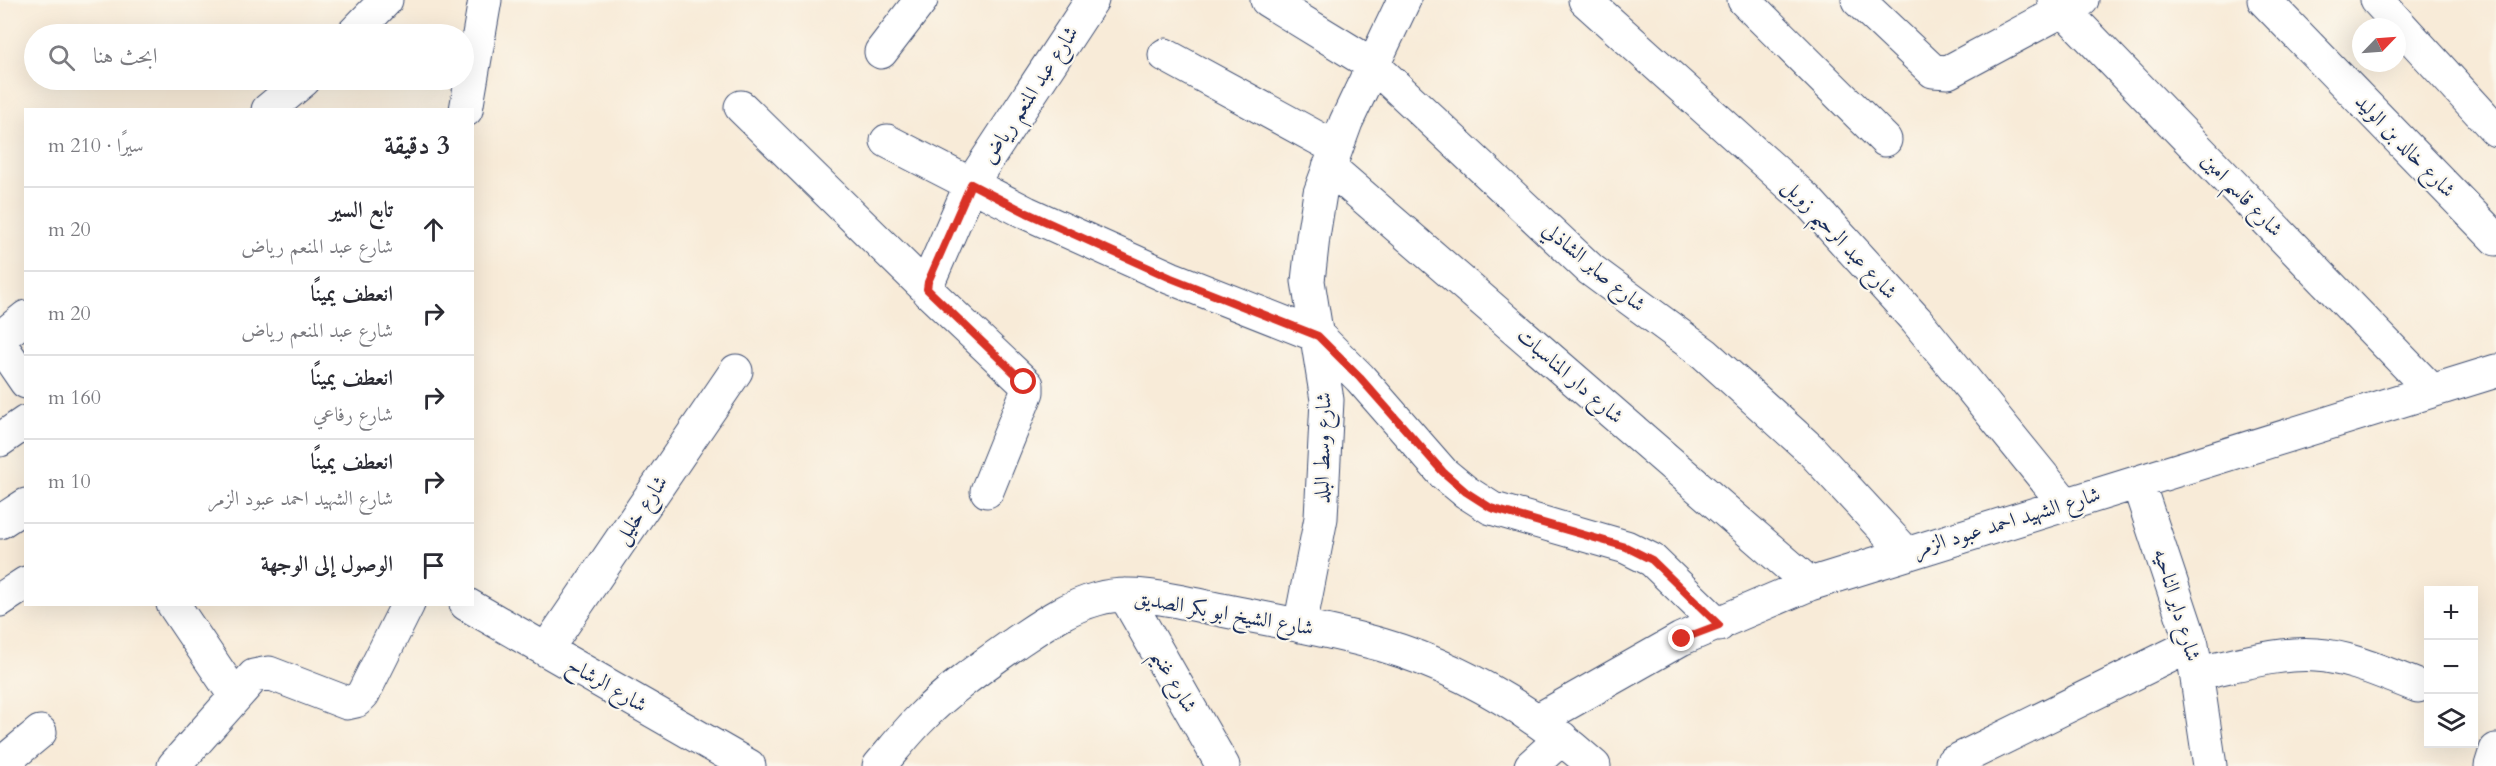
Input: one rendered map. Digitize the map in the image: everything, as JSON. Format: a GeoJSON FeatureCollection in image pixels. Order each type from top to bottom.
{"type":"FeatureCollection","features":[{"type":"Feature","properties":{"kind":"street"},"geometry":{"type":"LineString","coordinates":[[362,24],[386,0]]}},
{"type":"Feature","properties":{"kind":"street"},"geometry":{"type":"LineString","coordinates":[[474,64],[485,0]]}},
{"type":"Feature","properties":{"kind":"street"},"geometry":{"type":"LineString","coordinates":[[881,52],[921,0]]}},
{"type":"Feature","properties":{"kind":"street","name":"شارع عبد المنعم رياض"},"geometry":{"type":"LineString","coordinates":[[927,289],[971,184],[1092,0]]}},
{"type":"Feature","properties":{"kind":"street","name":"شارع صابر الشاذلي"},"geometry":{"type":"LineString","coordinates":[[1267,0],[1374,65],[1591,270],[1705,354],[1810,449],[1906,553]]}},
{"type":"Feature","properties":{"kind":"street","name":"شارع وسط البلد"},"geometry":{"type":"LineString","coordinates":[[1300,626],[1321,518],[1327,400],[1308,281],[1320,192],[1346,122],[1404,0]]}},
{"type":"Feature","properties":{"kind":"street","name":"شارع عبد الرحيم زويل"},"geometry":{"type":"LineString","coordinates":[[1585,0],[1807,200],[1916,320],[2066,505]]}},
{"type":"Feature","properties":{"kind":"street"},"geometry":{"type":"LineString","coordinates":[[1744,0],[1885,140]]}},
{"type":"Feature","properties":{"kind":"street"},"geometry":{"type":"LineString","coordinates":[[1858,0],[1933,71],[1948,72],[2066,3]]}},
{"type":"Feature","properties":{"kind":"street","name":"شارع خالد بن الوليد"},"geometry":{"type":"LineString","coordinates":[[2264,0],[2496,239]]}},
{"type":"Feature","properties":{"kind":"street"},"geometry":{"type":"LineString","coordinates":[[2377,0],[2496,130]]}},
{"type":"Feature","properties":{"kind":"street","name":"شارع قاسم امين"},"geometry":{"type":"LineString","coordinates":[[2066,3],[2431,390]]}},
{"type":"Feature","properties":{"kind":"street","name":"شارع دار المناسبات"},"geometry":{"type":"LineString","coordinates":[[1165,56],[1333,158],[1810,584]]}},
{"type":"Feature","properties":{"kind":"street"},"geometry":{"type":"LineString","coordinates":[[270,108],[292,90]]}},
{"type":"Feature","properties":{"kind":"street"},"geometry":{"type":"LineString","coordinates":[[466,108],[469,90]]}},
{"type":"Feature","properties":{"kind":"street"},"geometry":{"type":"LineString","coordinates":[[741,106],[1027,385],[1027,392],[987,491]]}},
{"type":"Feature","properties":{"kind":"street"},"geometry":{"type":"LineString","coordinates":[[887,141],[1027,213],[1171,278],[1318,336],[1360,378],[1443,472],[1466,492],[1491,508],[1626,547],[1652,560],[1719,625]]}},
{"type":"Feature","properties":{"kind":"street"},"geometry":{"type":"LineString","coordinates":[[0,338],[24,319]]}},
{"type":"Feature","properties":{"kind":"street"},"geometry":{"type":"LineString","coordinates":[[0,344],[24,379]]}},
{"type":"Feature","properties":{"kind":"street","name":"شارع خليل"},"geometry":{"type":"LineString","coordinates":[[546,650],[736,370]]}},
{"type":"Feature","properties":{"kind":"street","name":"شارع الشهيد احمد عبود الزمر"},"geometry":{"type":"LineString","coordinates":[[1531,766],[1550,729],[1649,656],[1682,639],[1810,584],[2496,371]]}},
{"type":"Feature","properties":{"kind":"street"},"geometry":{"type":"LineString","coordinates":[[0,440],[24,423]]}},
{"type":"Feature","properties":{"kind":"street","name":"شارع داير الناحيه"},"geometry":{"type":"LineString","coordinates":[[2138,483],[2195,659],[2210,766]]}},
{"type":"Feature","properties":{"kind":"street"},"geometry":{"type":"LineString","coordinates":[[0,522],[24,506]]}},
{"type":"Feature","properties":{"kind":"street"},"geometry":{"type":"LineString","coordinates":[[0,600],[24,584]]}},
{"type":"Feature","properties":{"kind":"street","name":"شارع الشيخ ابو بكر الصديق"},"geometry":{"type":"LineString","coordinates":[[879,766],[922,717],[984,665],[1074,606],[1099,598],[1125,595],[1158,598],[1300,626],[1384,646],[1463,677],[1550,729],[1594,766]]}},
{"type":"Feature","properties":{"kind":"street","name":"شارع غنيم"},"geometry":{"type":"LineString","coordinates":[[1125,595],[1223,766]]}},
{"type":"Feature","properties":{"kind":"street"},"geometry":{"type":"LineString","coordinates":[[174,606],[235,696]]}},
{"type":"Feature","properties":{"kind":"street"},"geometry":{"type":"LineString","coordinates":[[174,766],[254,676],[269,673],[347,703],[356,701],[363,694],[407,606]]}},
{"type":"Feature","properties":{"kind":"street","name":"شارع الرشاح"},"geometry":{"type":"LineString","coordinates":[[469,606],[749,766]]}},
{"type":"Feature","properties":{"kind":"street"},"geometry":{"type":"LineString","coordinates":[[1952,763],[2195,659],[2316,655],[2363,666],[2418,686]]}},
{"type":"Feature","properties":{"kind":"street"},"geometry":{"type":"LineString","coordinates":[[0,765],[40,732]]}},
{"type":"Feature","properties":{"kind":"street"},"geometry":{"type":"LineString","coordinates":[[2491,766],[2496,750]]}},
{"type":"Feature","properties":{"kind":"route"},"geometry":{"type":"LineString","coordinates":[[1024,382],[927,289],[971,184],[1027,213],[1171,278],[1318,336],[1360,378],[1443,472],[1466,492],[1491,508],[1626,547],[1652,560],[1719,625],[1682,639]]}}]}
